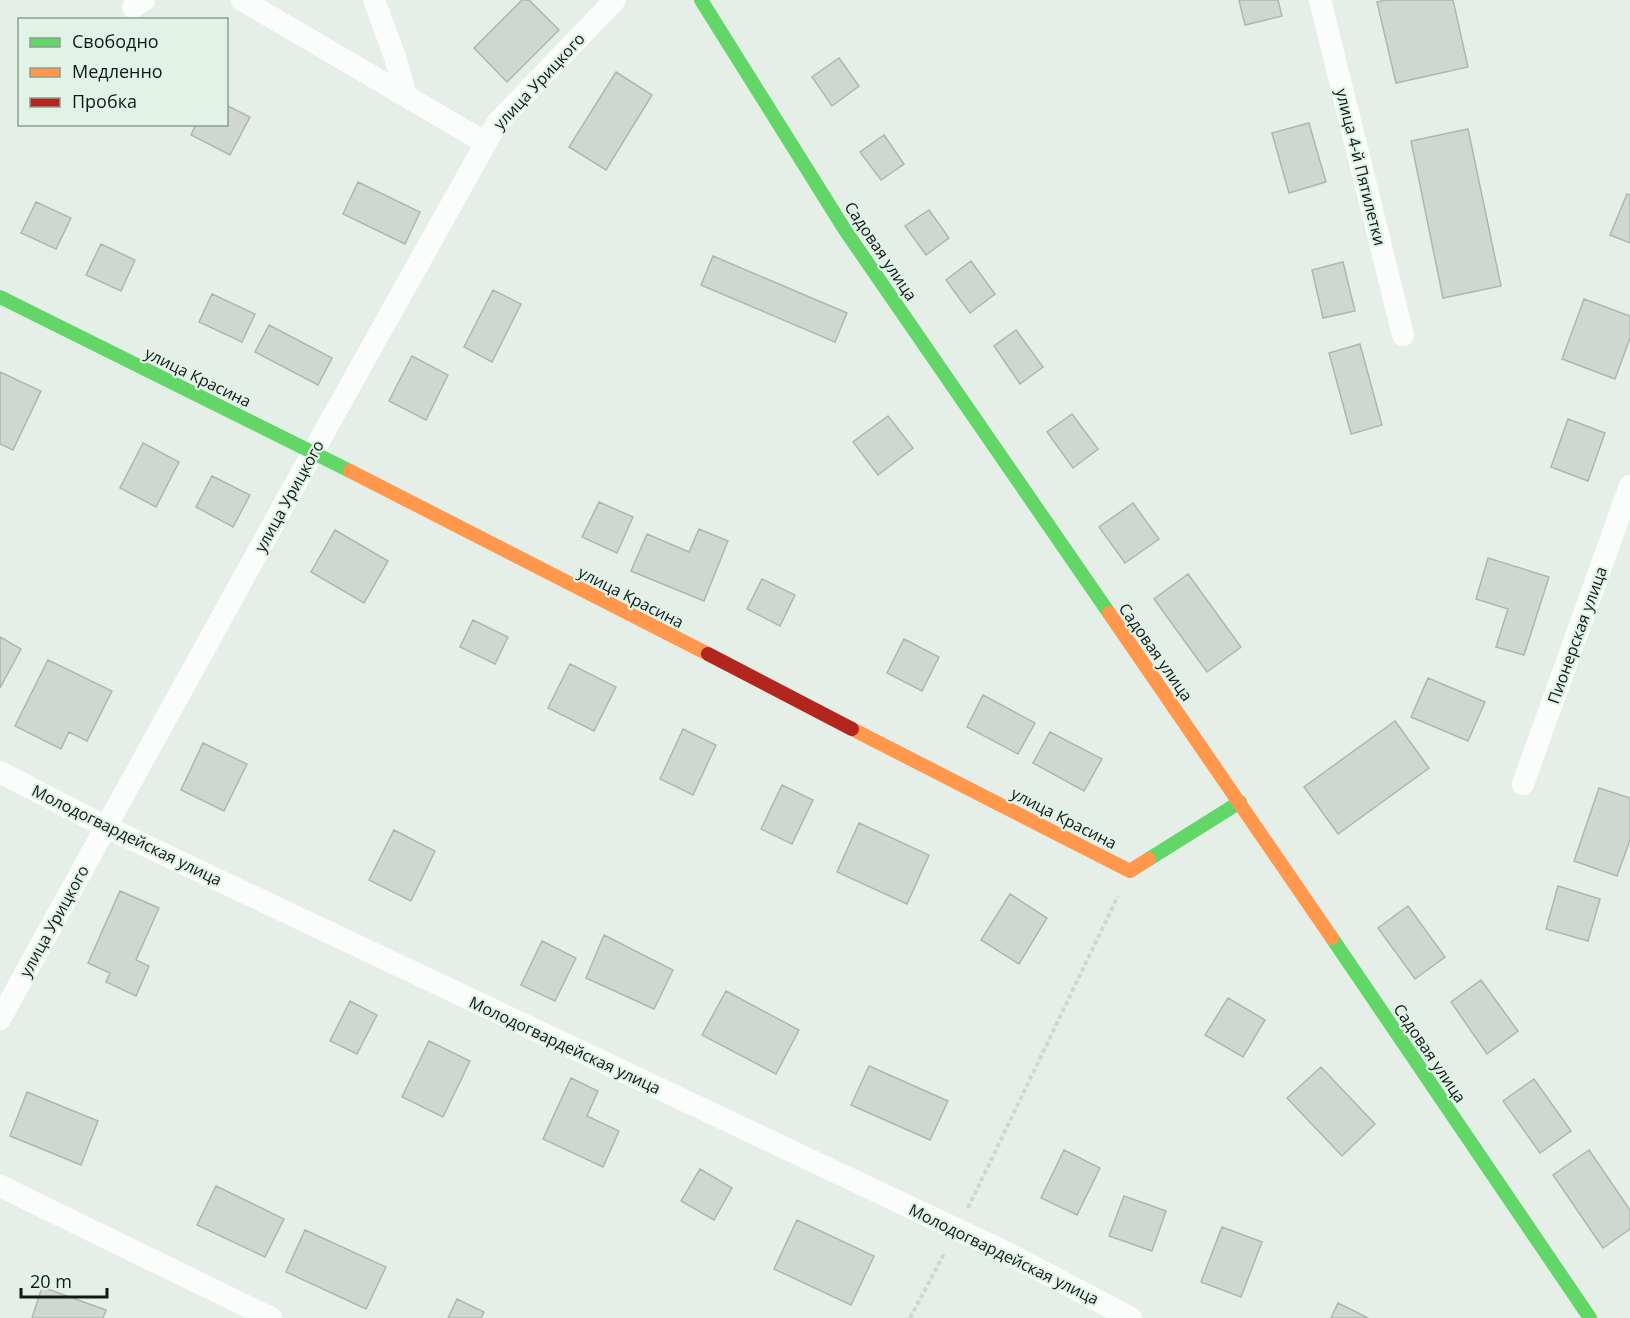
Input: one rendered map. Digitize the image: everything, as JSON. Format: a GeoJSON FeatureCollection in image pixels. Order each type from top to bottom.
{"type":"FeatureCollection","features":[{"type":"Feature","properties":{"kind":"street"},"geometry":{"type":"LineString","coordinates":[[242,0],[486,143]]}},
{"type":"Feature","properties":{"kind":"street"},"geometry":{"type":"LineString","coordinates":[[374,0],[395,57],[406,96]]}},
{"type":"Feature","properties":{"kind":"street","name":"улица Урицкого"},"geometry":{"type":"LineString","coordinates":[[0,1019],[312,452],[497,123],[615,0]]}},
{"type":"Feature","properties":{"kind":"street","name":"Садовая улица"},"geometry":{"type":"LineString","coordinates":[[701,0],[845,230],[1240,802],[1590,1318]]}},
{"type":"Feature","properties":{"kind":"street","name":"улица 4-й Пятилетки"},"geometry":{"type":"LineString","coordinates":[[1320,0],[1403,335]]}},
{"type":"Feature","properties":{"kind":"street","name":"улица Красина"},"geometry":{"type":"LineString","coordinates":[[0,297],[312,452],[1130,871]]}},
{"type":"Feature","properties":{"kind":"street","name":"Пионерская улица"},"geometry":{"type":"LineString","coordinates":[[1523,784],[1630,486]]}},
{"type":"Feature","properties":{"kind":"street","name":"Молодогвардейская улица"},"geometry":{"type":"LineString","coordinates":[[0,772],[106,827],[957,1230],[1131,1318]]}},
{"type":"Feature","properties":{"kind":"street"},"geometry":{"type":"LineString","coordinates":[[1130,871],[1240,802]]}},
{"type":"Feature","properties":{"kind":"street"},"geometry":{"type":"LineString","coordinates":[[0,1186],[271,1318]]}},
{"type":"Feature","properties":{"kind":"path"},"geometry":{"type":"LineString","coordinates":[[910,1318],[957,1230],[1130,871]]}},
{"type":"Feature","properties":{"kind":"building"},"geometry":{"type":"Polygon","coordinates":[[[522,0],[529,0],[559,30],[507,82],[474,48],[522,0]]]}},
{"type":"Feature","properties":{"kind":"building"},"geometry":{"type":"Polygon","coordinates":[[[1239,0],[1278,0],[1282,16],[1245,25],[1239,0]]]}},
{"type":"Feature","properties":{"kind":"building"},"geometry":{"type":"Polygon","coordinates":[[[1453,0],[1468,67],[1396,83],[1377,2],[1453,0]]]}},
{"type":"Feature","properties":{"kind":"building"},"geometry":{"type":"Polygon","coordinates":[[[839,58],[859,86],[832,106],[812,77],[839,58]]]}},
{"type":"Feature","properties":{"kind":"building"},"geometry":{"type":"Polygon","coordinates":[[[616,72],[652,95],[606,170],[569,147],[616,72]]]}},
{"type":"Feature","properties":{"kind":"building"},"geometry":{"type":"Polygon","coordinates":[[[228,106],[250,117],[230,155],[191,135],[195,126],[228,126],[228,106]]]}},
{"type":"Feature","properties":{"kind":"building"},"geometry":{"type":"Polygon","coordinates":[[[1309,123],[1326,182],[1289,193],[1272,133],[1309,123]]]}},
{"type":"Feature","properties":{"kind":"building"},"geometry":{"type":"Polygon","coordinates":[[[1468,129],[1501,286],[1443,298],[1411,141],[1468,129]]]}},
{"type":"Feature","properties":{"kind":"building"},"geometry":{"type":"Polygon","coordinates":[[[884,135],[904,164],[881,180],[860,152],[884,135]]]}},
{"type":"Feature","properties":{"kind":"building"},"geometry":{"type":"Polygon","coordinates":[[[358,182],[420,212],[405,244],[343,214],[358,182]]]}},
{"type":"Feature","properties":{"kind":"building"},"geometry":{"type":"Polygon","coordinates":[[[1627,194],[1630,195],[1630,243],[1610,235],[1627,194]]]}},
{"type":"Feature","properties":{"kind":"building"},"geometry":{"type":"Polygon","coordinates":[[[36,202],[71,218],[56,249],[21,233],[36,202]]]}},
{"type":"Feature","properties":{"kind":"building"},"geometry":{"type":"Polygon","coordinates":[[[929,210],[949,238],[926,255],[905,226],[929,210]]]}},
{"type":"Feature","properties":{"kind":"building"},"geometry":{"type":"Polygon","coordinates":[[[101,244],[135,260],[121,291],[86,275],[101,244]]]}},
{"type":"Feature","properties":{"kind":"building"},"geometry":{"type":"Polygon","coordinates":[[[713,256],[847,313],[835,342],[701,285],[713,256]]]}},
{"type":"Feature","properties":{"kind":"building"},"geometry":{"type":"Polygon","coordinates":[[[971,261],[995,294],[970,313],[946,280],[971,261]]]}},
{"type":"Feature","properties":{"kind":"building"},"geometry":{"type":"Polygon","coordinates":[[[1343,262],[1355,311],[1323,318],[1312,270],[1343,262]]]}},
{"type":"Feature","properties":{"kind":"building"},"geometry":{"type":"Polygon","coordinates":[[[493,290],[521,304],[492,362],[464,347],[493,290]]]}},
{"type":"Feature","properties":{"kind":"building"},"geometry":{"type":"Polygon","coordinates":[[[212,294],[255,314],[242,342],[199,322],[212,294]]]}},
{"type":"Feature","properties":{"kind":"building"},"geometry":{"type":"Polygon","coordinates":[[[1584,299],[1630,316],[1630,338],[1615,379],[1562,359],[1584,299]]]}},
{"type":"Feature","properties":{"kind":"building"},"geometry":{"type":"Polygon","coordinates":[[[269,325],[332,358],[318,385],[255,352],[269,325]]]}},
{"type":"Feature","properties":{"kind":"building"},"geometry":{"type":"Polygon","coordinates":[[[1016,330],[1043,367],[1020,384],[994,346],[1016,330]]]}},
{"type":"Feature","properties":{"kind":"building"},"geometry":{"type":"Polygon","coordinates":[[[1360,344],[1382,425],[1351,434],[1329,353],[1360,344]]]}},
{"type":"Feature","properties":{"kind":"building"},"geometry":{"type":"Polygon","coordinates":[[[412,356],[448,375],[426,420],[389,401],[412,356]]]}},
{"type":"Feature","properties":{"kind":"building"},"geometry":{"type":"Polygon","coordinates":[[[0,372],[41,391],[13,450],[0,444],[0,372]]]}},
{"type":"Feature","properties":{"kind":"building"},"geometry":{"type":"Polygon","coordinates":[[[1072,414],[1098,449],[1073,468],[1047,432],[1072,414]]]}},
{"type":"Feature","properties":{"kind":"building"},"geometry":{"type":"Polygon","coordinates":[[[888,416],[913,448],[878,475],[853,442],[888,416]]]}},
{"type":"Feature","properties":{"kind":"building"},"geometry":{"type":"Polygon","coordinates":[[[1568,419],[1605,433],[1588,481],[1551,467],[1568,419]]]}},
{"type":"Feature","properties":{"kind":"building"},"geometry":{"type":"Polygon","coordinates":[[[143,443],[179,462],[156,507],[120,488],[143,443]]]}},
{"type":"Feature","properties":{"kind":"building"},"geometry":{"type":"Polygon","coordinates":[[[212,476],[250,495],[233,527],[196,507],[212,476]]]}},
{"type":"Feature","properties":{"kind":"building"},"geometry":{"type":"Polygon","coordinates":[[[599,502],[633,517],[617,553],[582,537],[599,502]]]}},
{"type":"Feature","properties":{"kind":"building"},"geometry":{"type":"Polygon","coordinates":[[[1133,503],[1159,539],[1125,563],[1099,527],[1133,503]]]}},
{"type":"Feature","properties":{"kind":"building"},"geometry":{"type":"Polygon","coordinates":[[[699,529],[728,541],[704,601],[631,571],[647,534],[689,552],[699,529]]]}},
{"type":"Feature","properties":{"kind":"building"},"geometry":{"type":"Polygon","coordinates":[[[335,530],[388,561],[364,603],[311,572],[335,530]]]}},
{"type":"Feature","properties":{"kind":"building"},"geometry":{"type":"Polygon","coordinates":[[[1488,558],[1549,577],[1524,655],[1496,647],[1508,609],[1476,599],[1488,558]]]}},
{"type":"Feature","properties":{"kind":"building"},"geometry":{"type":"Polygon","coordinates":[[[1188,574],[1241,647],[1207,672],[1154,599],[1188,574]]]}},
{"type":"Feature","properties":{"kind":"building"},"geometry":{"type":"Polygon","coordinates":[[[762,579],[795,595],[780,626],[747,609],[762,579]]]}},
{"type":"Feature","properties":{"kind":"building"},"geometry":{"type":"Polygon","coordinates":[[[473,620],[508,637],[495,664],[460,647],[473,620]]]}},
{"type":"Feature","properties":{"kind":"building"},"geometry":{"type":"Polygon","coordinates":[[[0,637],[21,649],[0,688],[0,637]]]}},
{"type":"Feature","properties":{"kind":"building"},"geometry":{"type":"Polygon","coordinates":[[[904,639],[939,657],[922,691],[887,673],[904,639]]]}},
{"type":"Feature","properties":{"kind":"building"},"geometry":{"type":"Polygon","coordinates":[[[48,660],[112,691],[87,741],[69,732],[61,749],[15,726],[48,660]]]}},
{"type":"Feature","properties":{"kind":"building"},"geometry":{"type":"Polygon","coordinates":[[[570,664],[616,687],[594,731],[548,708],[570,664]]]}},
{"type":"Feature","properties":{"kind":"building"},"geometry":{"type":"Polygon","coordinates":[[[1428,678],[1485,702],[1468,741],[1411,717],[1428,678]]]}},
{"type":"Feature","properties":{"kind":"building"},"geometry":{"type":"Polygon","coordinates":[[[983,695],[1035,723],[1018,754],[967,727],[983,695]]]}},
{"type":"Feature","properties":{"kind":"building"},"geometry":{"type":"Polygon","coordinates":[[[1395,721],[1429,768],[1338,834],[1304,787],[1395,721]]]}},
{"type":"Feature","properties":{"kind":"building"},"geometry":{"type":"Polygon","coordinates":[[[683,729],[716,745],[693,795],[660,779],[683,729]]]}},
{"type":"Feature","properties":{"kind":"building"},"geometry":{"type":"Polygon","coordinates":[[[1050,732],[1102,759],[1084,791],[1033,763],[1050,732]]]}},
{"type":"Feature","properties":{"kind":"building"},"geometry":{"type":"Polygon","coordinates":[[[203,743],[247,764],[224,811],[181,790],[203,743]]]}},
{"type":"Feature","properties":{"kind":"building"},"geometry":{"type":"Polygon","coordinates":[[[782,785],[813,800],[792,844],[761,829],[782,785]]]}},
{"type":"Feature","properties":{"kind":"building"},"geometry":{"type":"Polygon","coordinates":[[[1599,788],[1630,798],[1630,840],[1617,876],[1574,861],[1599,788]]]}},
{"type":"Feature","properties":{"kind":"building"},"geometry":{"type":"Polygon","coordinates":[[[859,823],[929,855],[907,904],[837,872],[859,823]]]}},
{"type":"Feature","properties":{"kind":"building"},"geometry":{"type":"Polygon","coordinates":[[[394,830],[435,851],[411,901],[369,880],[394,830]]]}},
{"type":"Feature","properties":{"kind":"building"},"geometry":{"type":"Polygon","coordinates":[[[1558,886],[1600,899],[1588,941],[1546,929],[1558,886]]]}},
{"type":"Feature","properties":{"kind":"building"},"geometry":{"type":"Polygon","coordinates":[[[120,891],[159,908],[136,960],[149,966],[136,996],[106,982],[110,973],[88,963],[120,891]]]}},
{"type":"Feature","properties":{"kind":"building"},"geometry":{"type":"Polygon","coordinates":[[[1010,894],[1047,918],[1019,964],[981,940],[1010,894]]]}},
{"type":"Feature","properties":{"kind":"building"},"geometry":{"type":"Polygon","coordinates":[[[1408,906],[1445,957],[1415,979],[1378,928],[1408,906]]]}},
{"type":"Feature","properties":{"kind":"building"},"geometry":{"type":"Polygon","coordinates":[[[604,935],[673,970],[654,1009],[586,978],[604,935]]]}},
{"type":"Feature","properties":{"kind":"building"},"geometry":{"type":"Polygon","coordinates":[[[542,941],[576,958],[555,1001],[521,985],[542,941]]]}},
{"type":"Feature","properties":{"kind":"building"},"geometry":{"type":"Polygon","coordinates":[[[1481,980],[1518,1031],[1487,1054],[1451,1002],[1481,980]]]}},
{"type":"Feature","properties":{"kind":"building"},"geometry":{"type":"Polygon","coordinates":[[[726,991],[799,1030],[776,1074],[702,1035],[726,991]]]}},
{"type":"Feature","properties":{"kind":"building"},"geometry":{"type":"Polygon","coordinates":[[[1228,998],[1265,1020],[1243,1057],[1205,1035],[1228,998]]]}},
{"type":"Feature","properties":{"kind":"building"},"geometry":{"type":"Polygon","coordinates":[[[350,1001],[377,1015],[357,1054],[330,1041],[350,1001]]]}},
{"type":"Feature","properties":{"kind":"building"},"geometry":{"type":"Polygon","coordinates":[[[429,1041],[470,1061],[443,1117],[402,1097],[429,1041]]]}},
{"type":"Feature","properties":{"kind":"building"},"geometry":{"type":"Polygon","coordinates":[[[869,1066],[948,1101],[930,1140],[851,1105],[869,1066]]]}},
{"type":"Feature","properties":{"kind":"building"},"geometry":{"type":"Polygon","coordinates":[[[1321,1067],[1375,1124],[1342,1156],[1287,1098],[1321,1067]]]}},
{"type":"Feature","properties":{"kind":"building"},"geometry":{"type":"Polygon","coordinates":[[[571,1078],[598,1091],[587,1116],[619,1131],[603,1167],[543,1139],[571,1078]]]}},
{"type":"Feature","properties":{"kind":"building"},"geometry":{"type":"Polygon","coordinates":[[[1534,1079],[1571,1131],[1540,1153],[1503,1101],[1534,1079]]]}},
{"type":"Feature","properties":{"kind":"building"},"geometry":{"type":"Polygon","coordinates":[[[27,1092],[98,1121],[81,1165],[10,1136],[27,1092]]]}},
{"type":"Feature","properties":{"kind":"building"},"geometry":{"type":"Polygon","coordinates":[[[1064,1150],[1100,1168],[1077,1215],[1041,1198],[1064,1150]]]}},
{"type":"Feature","properties":{"kind":"building"},"geometry":{"type":"Polygon","coordinates":[[[1589,1150],[1630,1210],[1630,1229],[1603,1248],[1553,1175],[1589,1150]]]}},
{"type":"Feature","properties":{"kind":"building"},"geometry":{"type":"Polygon","coordinates":[[[700,1169],[732,1188],[714,1220],[681,1201],[700,1169]]]}},
{"type":"Feature","properties":{"kind":"building"},"geometry":{"type":"Polygon","coordinates":[[[216,1186],[284,1219],[265,1257],[197,1225],[216,1186]]]}},
{"type":"Feature","properties":{"kind":"building"},"geometry":{"type":"Polygon","coordinates":[[[1124,1196],[1166,1211],[1152,1251],[1109,1236],[1124,1196]]]}},
{"type":"Feature","properties":{"kind":"building"},"geometry":{"type":"Polygon","coordinates":[[[797,1220],[874,1256],[851,1305],[774,1269],[797,1220]]]}},
{"type":"Feature","properties":{"kind":"building"},"geometry":{"type":"Polygon","coordinates":[[[1222,1227],[1262,1242],[1241,1297],[1201,1282],[1222,1227]]]}},
{"type":"Feature","properties":{"kind":"building"},"geometry":{"type":"Polygon","coordinates":[[[305,1230],[386,1267],[366,1309],[286,1272],[305,1230]]]}},
{"type":"Feature","properties":{"kind":"building"},"geometry":{"type":"Polygon","coordinates":[[[42,1287],[106,1310],[103,1318],[32,1318],[42,1287]]]}},
{"type":"Feature","properties":{"kind":"building"},"geometry":{"type":"Polygon","coordinates":[[[457,1299],[484,1312],[481,1318],[448,1318],[457,1299]]]}},
{"type":"Feature","properties":{"kind":"building"},"geometry":{"type":"Polygon","coordinates":[[[1338,1303],[1368,1318],[1331,1318],[1338,1303]]]}},
{"type":"Feature","properties":{"kind":"traffic: fast"},"geometry":{"type":"LineString","coordinates":[[701,0],[845,230],[1109,613]]}},
{"type":"Feature","properties":{"kind":"traffic: fast"},"geometry":{"type":"LineString","coordinates":[[0,297],[350,471]]}},
{"type":"Feature","properties":{"kind":"traffic: fast"},"geometry":{"type":"LineString","coordinates":[[1149,859],[1240,802]]}},
{"type":"Feature","properties":{"kind":"traffic: fast"},"geometry":{"type":"LineString","coordinates":[[1332,938],[1590,1318]]}},
{"type":"Feature","properties":{"kind":"traffic: slow"},"geometry":{"type":"LineString","coordinates":[[350,471],[708,654]]}},
{"type":"Feature","properties":{"kind":"traffic: slow"},"geometry":{"type":"LineString","coordinates":[[1109,613],[1332,938]]}},
{"type":"Feature","properties":{"kind":"traffic: slow"},"geometry":{"type":"LineString","coordinates":[[852,729],[1130,871],[1149,859]]}},
{"type":"Feature","properties":{"kind":"traffic: jam"},"geometry":{"type":"LineString","coordinates":[[708,654],[852,729]]}}]}
